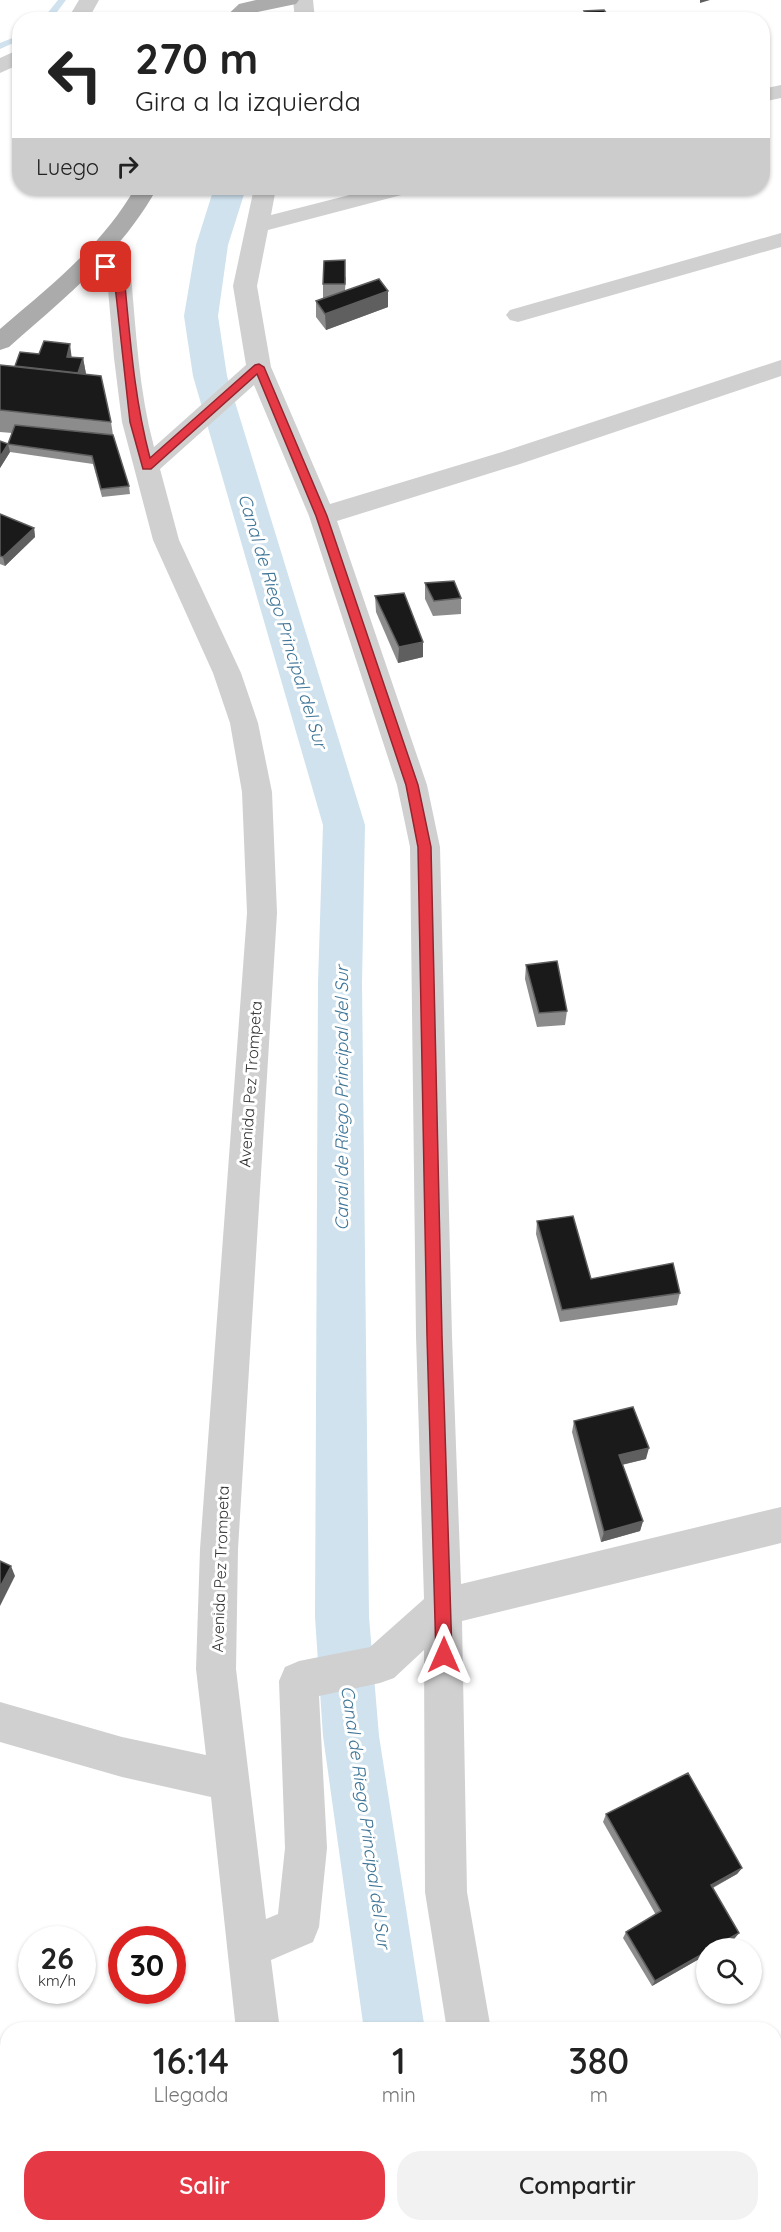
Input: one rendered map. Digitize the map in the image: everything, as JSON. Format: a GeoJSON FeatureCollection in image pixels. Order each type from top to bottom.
{"type":"FeatureCollection","features":[{"type":"Feature","properties":{"kind":"main road"},"geometry":{"type":"LineString","coordinates":[[241,12],[246,8],[289,0]]}},
{"type":"Feature","properties":{"kind":"main road"},"geometry":{"type":"LineString","coordinates":[[0,342],[94,258],[136,209],[143,195]]}},
{"type":"Feature","properties":{"kind":"street"},"geometry":{"type":"LineString","coordinates":[[264,195],[245,286],[258,368],[322,516],[412,785],[425,847],[434,1324],[444,1607],[446,1892],[467,2022]]}},
{"type":"Feature","properties":{"kind":"street"},"geometry":{"type":"LineString","coordinates":[[256,226],[373,195]]}},
{"type":"Feature","properties":{"kind":"street"},"geometry":{"type":"LineString","coordinates":[[518,315],[781,240]]}},
{"type":"Feature","properties":{"kind":"street","name":"Avenida Pez Trompeta"},"geometry":{"type":"LineString","coordinates":[[94,258],[119,275],[126,358],[134,411],[153,461],[166,540],[230,683],[244,723],[257,792],[262,913],[218,1581],[216,1669],[257,2022]]}},
{"type":"Feature","properties":{"kind":"street"},"geometry":{"type":"LineString","coordinates":[[153,461],[258,368]]}},
{"type":"Feature","properties":{"kind":"street"},"geometry":{"type":"LineString","coordinates":[[322,516],[510,458],[781,368]]}},
{"type":"Feature","properties":{"kind":"street"},"geometry":{"type":"LineString","coordinates":[[249,1948],[298,1927],[306,1848],[299,1681],[381,1664],[444,1607],[777,1534]]}},
{"type":"Feature","properties":{"kind":"street"},"geometry":{"type":"LineString","coordinates":[[0,1722],[122,1758],[230,1781]]}},
{"type":"Feature","properties":{"kind":"building"},"geometry":{"type":"Polygon","coordinates":[[[604,10],[605,12],[585,12],[604,10]]]}},
{"type":"Feature","properties":{"kind":"building"},"geometry":{"type":"Polygon","coordinates":[[[345,260],[345,284],[323,284],[324,261],[345,260]]]}},
{"type":"Feature","properties":{"kind":"building"},"geometry":{"type":"Polygon","coordinates":[[[379,279],[388,291],[325,314],[316,301],[379,279]]]}},
{"type":"Feature","properties":{"kind":"building"},"geometry":{"type":"Polygon","coordinates":[[[44,341],[70,344],[67,357],[83,358],[78,373],[15,366],[20,352],[39,354],[44,341]]]}},
{"type":"Feature","properties":{"kind":"building"},"geometry":{"type":"Polygon","coordinates":[[[0,365],[101,376],[111,422],[0,410],[0,365]]]}},
{"type":"Feature","properties":{"kind":"building"},"geometry":{"type":"Polygon","coordinates":[[[15,425],[113,435],[129,486],[101,489],[92,456],[8,444],[15,425]]]}},
{"type":"Feature","properties":{"kind":"building"},"geometry":{"type":"Polygon","coordinates":[[[0,441],[8,444],[0,457],[0,441]]]}},
{"type":"Feature","properties":{"kind":"building"},"geometry":{"type":"Polygon","coordinates":[[[0,514],[34,528],[3,557],[0,556],[0,514]]]}},
{"type":"Feature","properties":{"kind":"building"},"geometry":{"type":"Polygon","coordinates":[[[454,581],[461,598],[434,601],[425,583],[454,581]]]}},
{"type":"Feature","properties":{"kind":"building"},"geometry":{"type":"Polygon","coordinates":[[[404,593],[423,642],[399,647],[375,596],[404,593]]]}},
{"type":"Feature","properties":{"kind":"building"},"geometry":{"type":"Polygon","coordinates":[[[557,961],[567,1011],[539,1013],[526,965],[557,961]]]}},
{"type":"Feature","properties":{"kind":"building"},"geometry":{"type":"Polygon","coordinates":[[[573,1216],[591,1279],[673,1263],[680,1293],[562,1310],[537,1221],[573,1216]]]}},
{"type":"Feature","properties":{"kind":"building"},"geometry":{"type":"Polygon","coordinates":[[[633,1407],[649,1448],[619,1455],[643,1521],[604,1532],[574,1421],[633,1407]]]}},
{"type":"Feature","properties":{"kind":"building"},"geometry":{"type":"Polygon","coordinates":[[[0,1561],[11,1566],[0,1587],[0,1561]]]}},
{"type":"Feature","properties":{"kind":"building"},"geometry":{"type":"Polygon","coordinates":[[[688,1773],[742,1868],[711,1885],[739,1933],[730,1938],[696,1938],[696,1958],[655,1981],[626,1932],[661,1911],[606,1814],[688,1773]]]}},
{"type":"Feature","properties":{"kind":"waterway"},"geometry":{"type":"LineString","coordinates":[[52,12],[62,0]]}},
{"type":"Feature","properties":{"kind":"waterway"},"geometry":{"type":"LineString","coordinates":[[0,46],[12,41]]}},
{"type":"Feature","properties":{"kind":"waterway","name":"Canal de Riego Principal del Sur"},"geometry":{"type":"LineString","coordinates":[[228,195],[212,245],[201,316],[210,376],[344,825],[340,983],[342,1617],[351,1736],[394,2022]]}},
{"type":"Feature","properties":{"kind":"route"},"geometry":{"type":"LineString","coordinates":[[106,267],[119,275],[126,358],[135,422],[147,467],[259,367],[322,516],[412,785],[425,847],[434,1336],[444,1655]]}}]}
